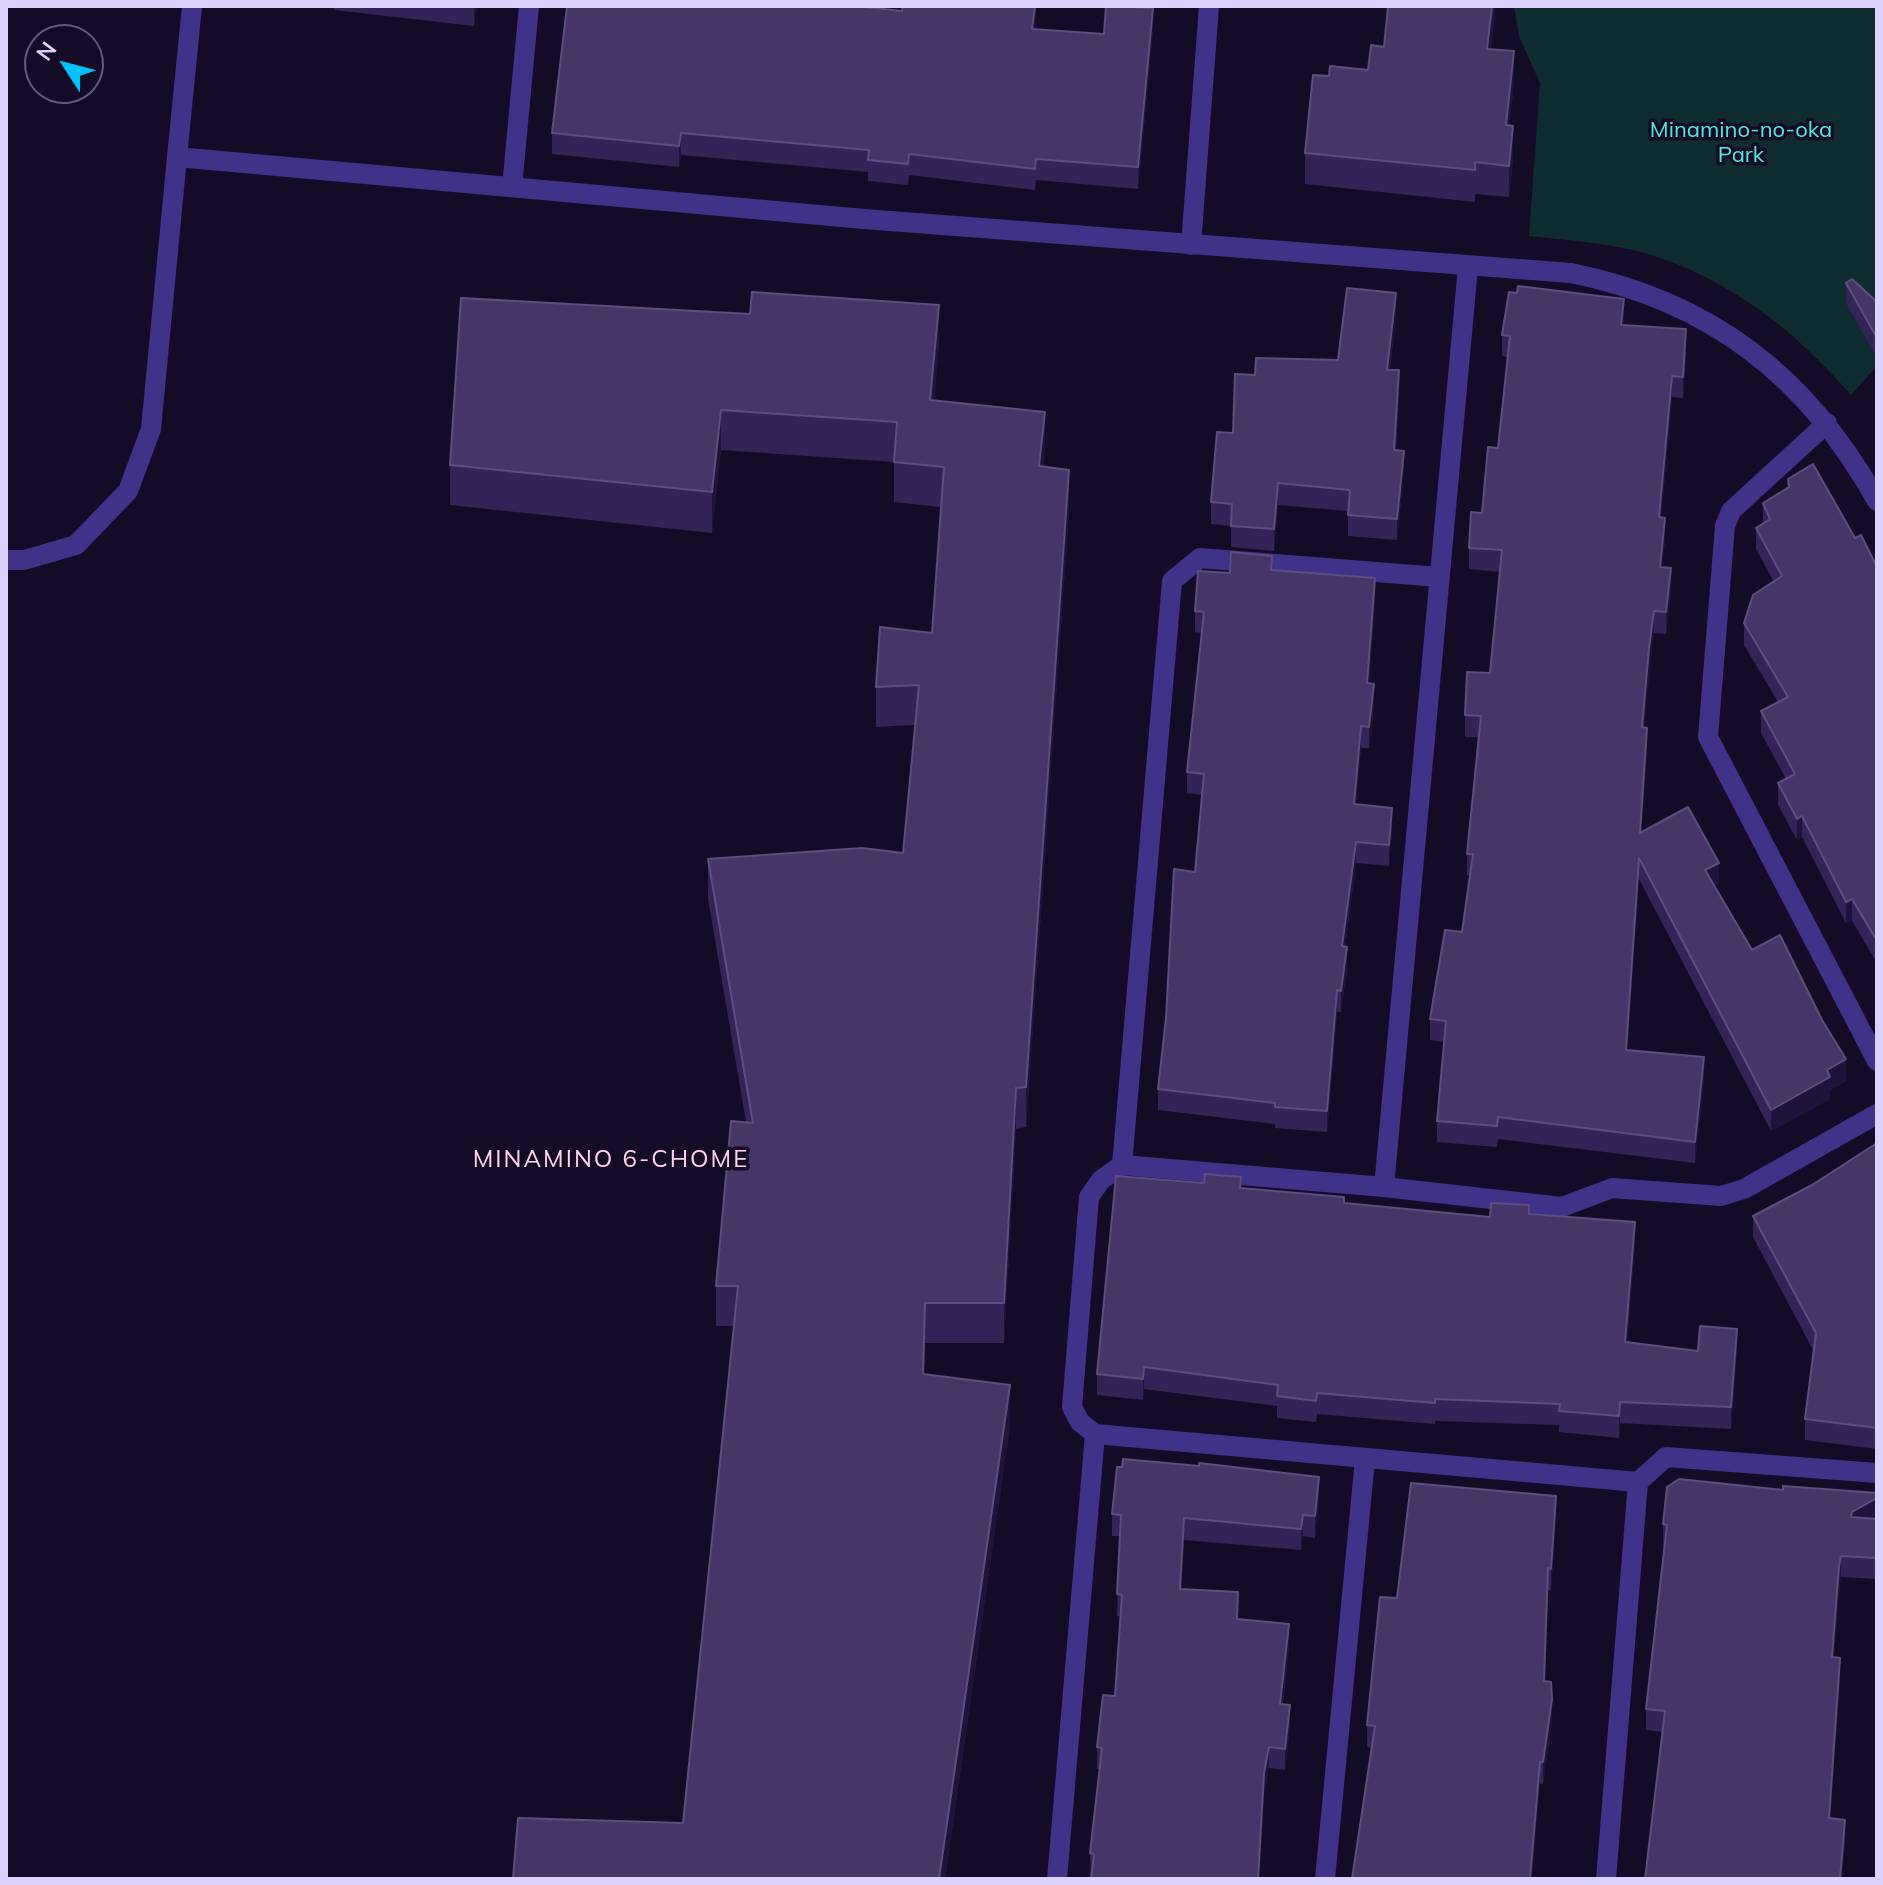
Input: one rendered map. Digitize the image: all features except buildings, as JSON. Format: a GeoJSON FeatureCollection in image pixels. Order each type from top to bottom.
{"type":"FeatureCollection","features":[{"type":"Feature","properties":{"kind":"street"},"geometry":{"type":"LineString","coordinates":[[6,560],[24,560],[76,545],[128,491],[151,429],[192,6]]}},
{"type":"Feature","properties":{"kind":"street"},"geometry":{"type":"LineString","coordinates":[[512,187],[529,6]]}},
{"type":"Feature","properties":{"kind":"street"},"geometry":{"type":"LineString","coordinates":[[1191,245],[1209,6]]}},
{"type":"Feature","properties":{"kind":"street"},"geometry":{"type":"LineString","coordinates":[[177,157],[1191,245],[1571,273],[1659,297],[1744,345],[1805,397],[1827,423],[1877,501]]}},
{"type":"Feature","properties":{"kind":"street"},"geometry":{"type":"LineString","coordinates":[[1384,1187],[1468,267]]}},
{"type":"Feature","properties":{"kind":"street"},"geometry":{"type":"LineString","coordinates":[[1827,423],[1731,511],[1725,526],[1708,737],[1877,1061]]}},
{"type":"Feature","properties":{"kind":"street"},"geometry":{"type":"LineString","coordinates":[[1122,1165],[1172,581],[1200,558],[1439,577]]}},
{"type":"Feature","properties":{"kind":"street"},"geometry":{"type":"LineString","coordinates":[[1638,1482],[1095,1434],[1080,1422],[1072,1407],[1089,1197],[1101,1180],[1122,1165],[1384,1187],[1562,1207],[1612,1188],[1721,1196],[1744,1189],[1877,1114]]}},
{"type":"Feature","properties":{"kind":"street"},"geometry":{"type":"LineString","coordinates":[[1057,1879],[1095,1434]]}},
{"type":"Feature","properties":{"kind":"street"},"geometry":{"type":"LineString","coordinates":[[1606,1879],[1638,1482],[1666,1457],[1877,1473]]}},
{"type":"Feature","properties":{"kind":"street"},"geometry":{"type":"LineString","coordinates":[[1325,1879],[1365,1459]]}},
{"type":"Feature","properties":{"kind":"green space","name":"Minamino-no-oka Park"},"geometry":{"type":"Polygon","coordinates":[[[1514,6],[1877,6],[1877,366],[1851,395],[1783,328],[1732,292],[1704,277],[1645,253],[1587,242],[1529,236],[1540,83],[1519,36],[1514,6]]]}},
{"type":"Feature","properties":{"kind":"district","name":"MINAMINO 6-CHOME"},"geometry":{"type":"Point","coordinates":[611,1160]}}]}
